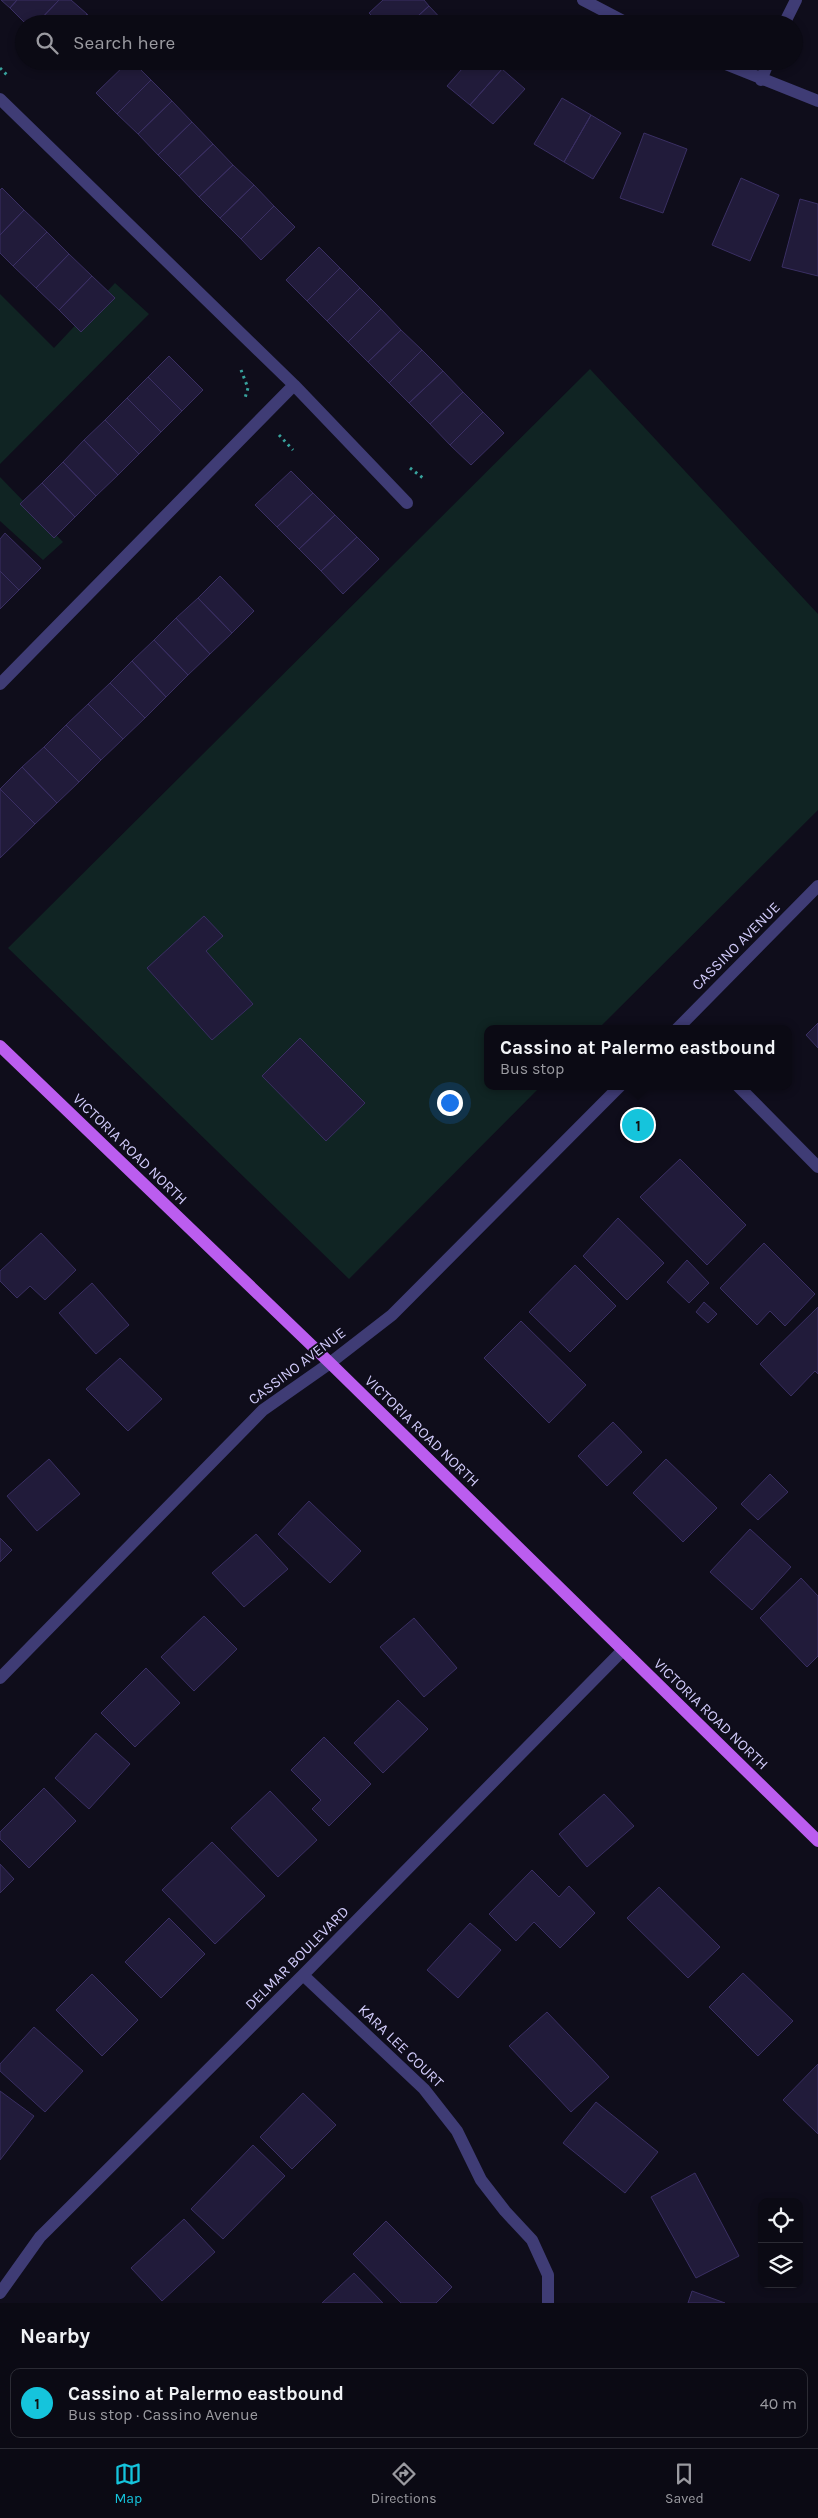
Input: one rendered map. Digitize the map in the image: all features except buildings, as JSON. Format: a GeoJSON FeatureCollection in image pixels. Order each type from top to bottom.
{"type":"FeatureCollection","features":[{"type":"Feature","properties":{"kind":"main road","name":"VICTORIA ROAD NORTH"},"geometry":{"type":"LineString","coordinates":[[0,1046],[330,1363],[818,1841]]}},
{"type":"Feature","properties":{"kind":"street"},"geometry":{"type":"LineString","coordinates":[[583,0],[612,15]]}},
{"type":"Feature","properties":{"kind":"street"},"geometry":{"type":"LineString","coordinates":[[788,15],[796,0]]}},
{"type":"Feature","properties":{"kind":"street"},"geometry":{"type":"LineString","coordinates":[[738,70],[818,101]]}},
{"type":"Feature","properties":{"kind":"street"},"geometry":{"type":"LineString","coordinates":[[761,80],[765,70]]}},
{"type":"Feature","properties":{"kind":"street"},"geometry":{"type":"LineString","coordinates":[[0,99],[294,385],[407,502]]}},
{"type":"Feature","properties":{"kind":"street"},"geometry":{"type":"LineString","coordinates":[[0,684],[294,385]]}},
{"type":"Feature","properties":{"kind":"street","name":"CASSINO AVENUE"},"geometry":{"type":"LineString","coordinates":[[682,1025],[818,886]]}},
{"type":"Feature","properties":{"kind":"street","name":"CASSINO AVENUE"},"geometry":{"type":"LineString","coordinates":[[0,1678],[263,1410],[330,1363],[392,1315],[616,1090]]}},
{"type":"Feature","properties":{"kind":"street"},"geometry":{"type":"LineString","coordinates":[[742,1090],[818,1167]]}},
{"type":"Feature","properties":{"kind":"street","name":"DELMAR BOULEVARD"},"geometry":{"type":"LineString","coordinates":[[0,2293],[40,2237],[303,1975],[623,1650]]}},
{"type":"Feature","properties":{"kind":"street","name":"KARA LEE COURT"},"geometry":{"type":"LineString","coordinates":[[303,1975],[424,2089],[456,2131],[481,2180],[505,2211],[532,2240],[548,2275],[548,2303]]}},
{"type":"Feature","properties":{"kind":"path"},"geometry":{"type":"LineString","coordinates":[[277,432],[292,450]]}},
{"type":"Feature","properties":{"kind":"green space"},"geometry":{"type":"Polygon","coordinates":[[[115,283],[149,314],[0,464],[0,294],[54,348],[115,283]]]}},
{"type":"Feature","properties":{"kind":"green space"},"geometry":{"type":"Polygon","coordinates":[[[590,369],[818,614],[818,810],[602,1025],[484,1025],[484,1090],[537,1090],[349,1279],[8,948],[590,369]]]}},
{"type":"Feature","properties":{"kind":"green space"},"geometry":{"type":"Polygon","coordinates":[[[0,477],[63,542],[43,560],[0,521],[0,477]]]}},
{"type":"Feature","properties":{"kind":"place","name":"Cassino at Palermo eastbound"},"geometry":{"type":"Point","coordinates":[638,1125]}}]}
